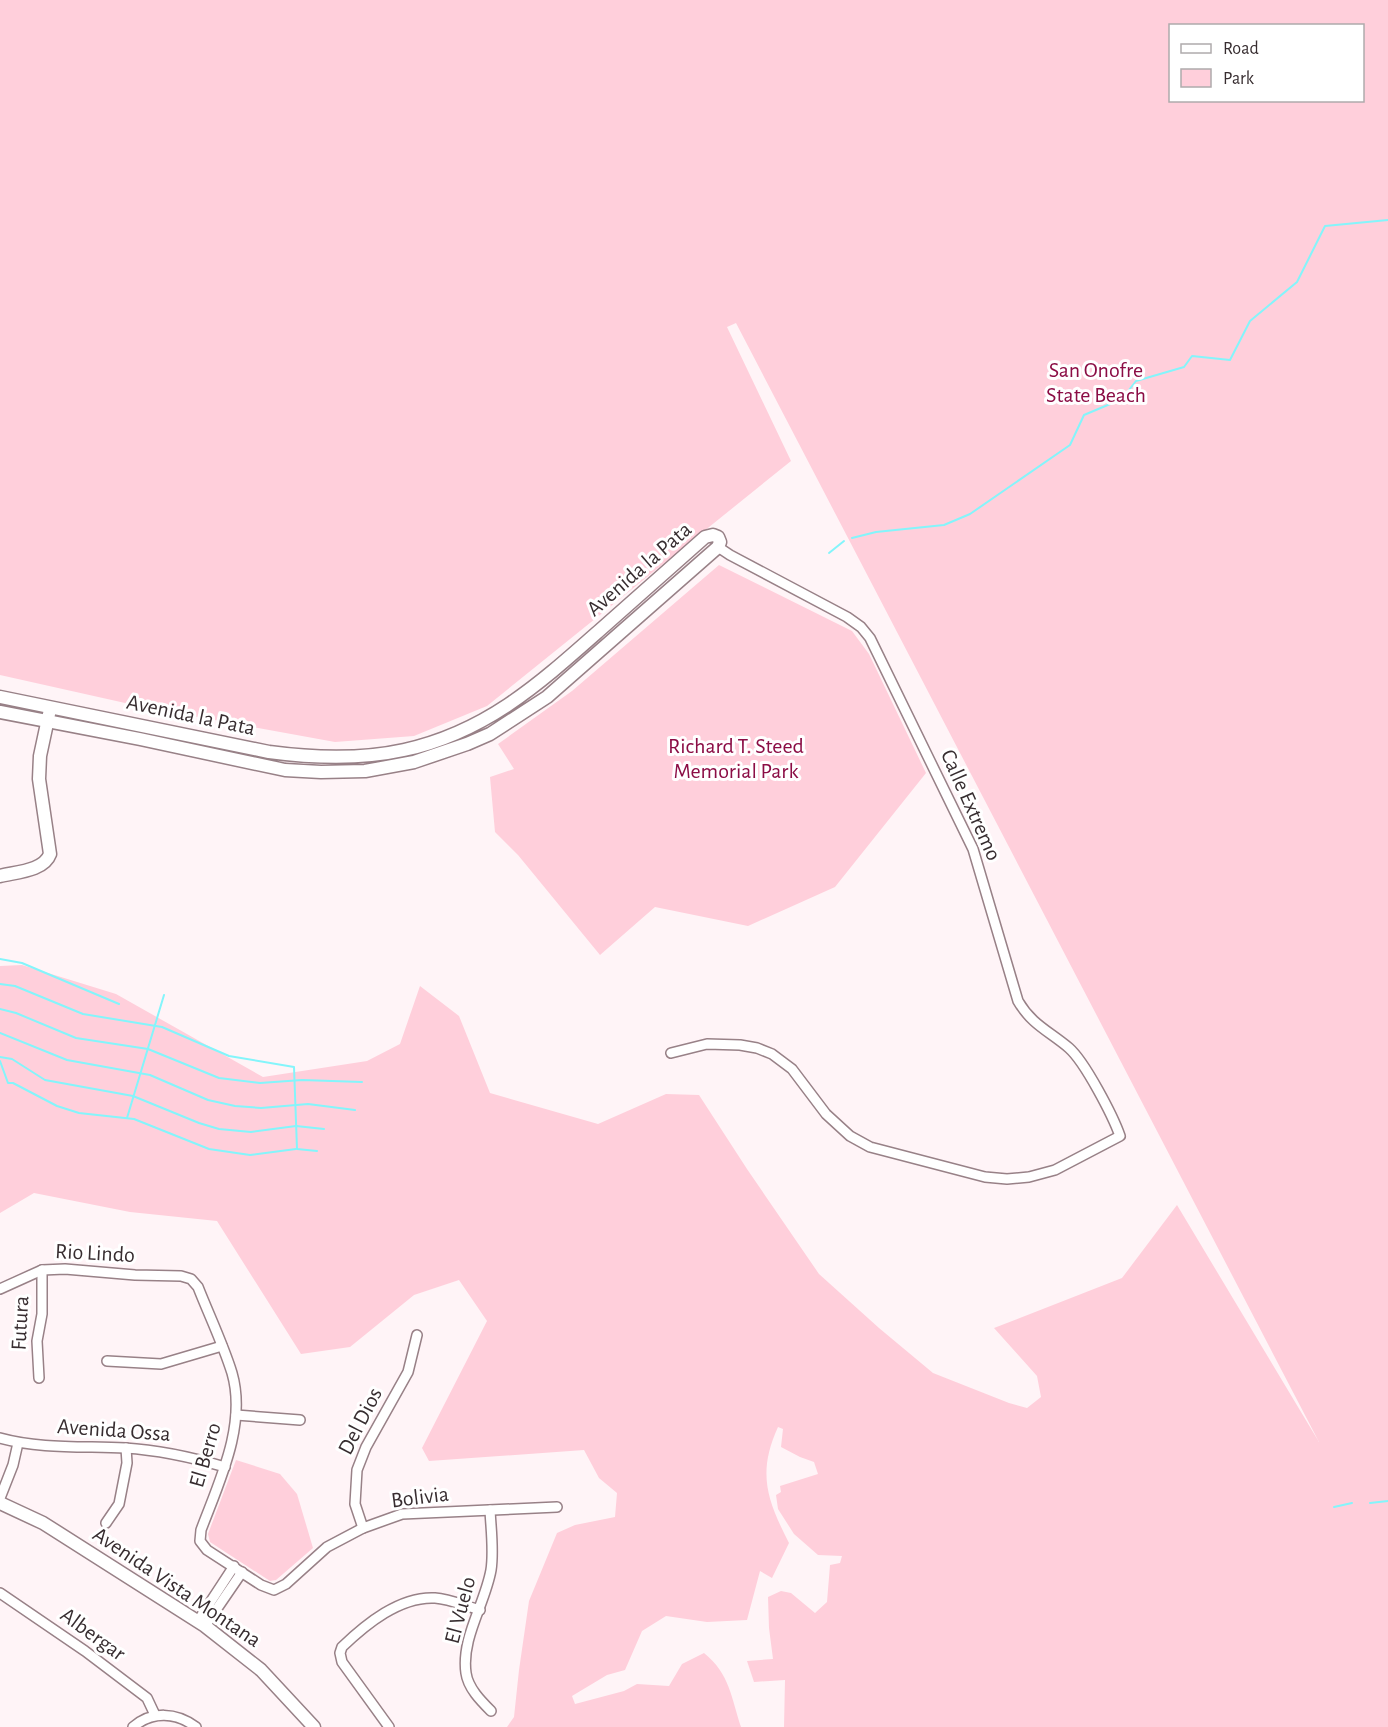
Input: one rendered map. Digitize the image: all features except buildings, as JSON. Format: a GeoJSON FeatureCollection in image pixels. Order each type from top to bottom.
{"type":"FeatureCollection","features":[{"type":"Feature","properties":{"kind":"main road","name":"Avenida la Pata"},"geometry":{"type":"LineString","coordinates":[[0,697],[269,752],[310,757],[347,758],[405,750],[456,733],[503,710],[537,686],[705,537],[709,534],[718,537],[720,542],[718,547],[547,697],[490,734],[414,762],[365,771],[285,770],[0,712]]}},
{"type":"Feature","properties":{"kind":"main road"},"geometry":{"type":"LineString","coordinates":[[0,876],[39,866],[48,860],[50,854],[39,779],[40,756],[51,707]]}},
{"type":"Feature","properties":{"kind":"main road","name":"Avenida Vista Montana"},"geometry":{"type":"LineString","coordinates":[[0,1503],[43,1523],[202,1624],[261,1670],[314,1727]]}},
{"type":"Feature","properties":{"kind":"street","name":"Calle Extremo"},"geometry":{"type":"LineString","coordinates":[[671,1053],[707,1044],[757,1048],[772,1054],[792,1069],[826,1114],[850,1136],[870,1147],[985,1177],[1029,1178],[1055,1170],[1120,1136],[1080,1059],[1037,1025],[1018,1001],[973,849],[870,638],[848,616],[718,547]]}},
{"type":"Feature","properties":{"kind":"street","name":"Rio Lindo"},"geometry":{"type":"LineString","coordinates":[[0,1289],[42,1270],[65,1269],[181,1276],[191,1279]]}},
{"type":"Feature","properties":{"kind":"street","name":"Futura"},"geometry":{"type":"LineString","coordinates":[[39,1378],[36,1341],[42,1314],[42,1270]]}},
{"type":"Feature","properties":{"kind":"street","name":"El Berro"},"geometry":{"type":"LineString","coordinates":[[191,1279],[198,1287],[233,1375],[236,1414],[232,1444],[201,1530],[200,1541],[207,1550],[238,1569]]}},
{"type":"Feature","properties":{"kind":"street","name":"Del Dios"},"geometry":{"type":"LineString","coordinates":[[363,1528],[355,1504],[357,1470],[366,1447],[408,1372],[417,1335]]}},
{"type":"Feature","properties":{"kind":"street"},"geometry":{"type":"LineString","coordinates":[[107,1361],[161,1364],[222,1346]]}},
{"type":"Feature","properties":{"kind":"street"},"geometry":{"type":"LineString","coordinates":[[236,1414],[300,1420]]}},
{"type":"Feature","properties":{"kind":"street","name":"Avenida Ossa"},"geometry":{"type":"LineString","coordinates":[[0,1438],[18,1443],[178,1453],[225,1467]]}},
{"type":"Feature","properties":{"kind":"street"},"geometry":{"type":"LineString","coordinates":[[0,1498],[13,1466],[18,1443]]}},
{"type":"Feature","properties":{"kind":"street"},"geometry":{"type":"LineString","coordinates":[[106,1523],[120,1504],[127,1463],[126,1448]]}},
{"type":"Feature","properties":{"kind":"street","name":"Bolivia"},"geometry":{"type":"LineString","coordinates":[[238,1569],[261,1585],[274,1590],[286,1584],[327,1547],[363,1528],[402,1514],[557,1507]]}},
{"type":"Feature","properties":{"kind":"street","name":"El Vuelo"},"geometry":{"type":"LineString","coordinates":[[489,1510],[491,1571],[468,1643],[466,1674],[476,1695],[491,1711]]}},
{"type":"Feature","properties":{"kind":"street"},"geometry":{"type":"LineString","coordinates":[[202,1624],[238,1569]]}},
{"type":"Feature","properties":{"kind":"street","name":"Albergar"},"geometry":{"type":"LineString","coordinates":[[0,1593],[77,1645],[147,1698],[155,1715]]}},
{"type":"Feature","properties":{"kind":"street"},"geometry":{"type":"LineString","coordinates":[[389,1727],[340,1658],[342,1647],[397,1606],[416,1600],[445,1599],[480,1610]]}},
{"type":"Feature","properties":{"kind":"street"},"geometry":{"type":"LineString","coordinates":[[132,1727],[155,1715],[166,1715],[188,1721],[196,1727]]}},
{"type":"Feature","properties":{"kind":"green space","name":"San Onofre State Beach"},"geometry":{"type":"Polygon","coordinates":[[[0,0],[1388,0],[1388,1727],[784,1727],[785,1680],[754,1682],[747,1661],[773,1659],[768,1597],[781,1591],[791,1593],[815,1613],[827,1602],[830,1565],[840,1563],[842,1556],[818,1555],[794,1534],[778,1509],[776,1495],[781,1492],[780,1486],[818,1474],[814,1462],[781,1447],[783,1429],[778,1427],[768,1458],[767,1486],[775,1513],[789,1543],[772,1578],[760,1571],[747,1620],[707,1622],[666,1616],[642,1631],[625,1670],[607,1675],[572,1696],[575,1704],[624,1691],[637,1684],[669,1686],[682,1664],[704,1653],[713,1661],[724,1678],[741,1727],[507,1727],[514,1717],[529,1601],[557,1533],[575,1525],[615,1517],[617,1493],[599,1478],[584,1450],[429,1461],[422,1448],[487,1321],[459,1280],[414,1295],[350,1347],[301,1354],[217,1221],[130,1212],[34,1193],[0,1213],[0,966],[22,965],[116,994],[263,1077],[367,1061],[400,1044],[420,986],[459,1016],[490,1093],[598,1124],[666,1094],[699,1095],[819,1274],[933,1373],[1009,1403],[1027,1408],[1041,1397],[1037,1376],[994,1328],[1122,1278],[1177,1205],[1319,1442],[736,323],[727,327],[791,461],[487,706],[414,736],[335,742],[143,707],[0,675],[0,0]]]}},
{"type":"Feature","properties":{"kind":"green space","name":"Richard T. Steed Memorial Park"},"geometry":{"type":"Polygon","coordinates":[[[719,565],[852,631],[869,654],[926,773],[835,887],[748,926],[655,907],[600,955],[518,855],[495,832],[490,777],[514,769],[498,744],[572,691],[719,565]]]}},
{"type":"Feature","properties":{"kind":"green space"},"geometry":{"type":"Polygon","coordinates":[[[236,1460],[280,1474],[297,1494],[313,1548],[276,1580],[270,1581],[210,1542],[208,1534],[236,1460]]]}},
{"type":"Feature","properties":{"kind":"waterway"},"geometry":{"type":"LineString","coordinates":[[852,538],[876,532],[944,525],[970,514],[1070,445],[1084,415],[1122,399],[1136,381],[1184,367],[1192,356],[1230,360],[1250,321],[1297,282],[1325,226],[1388,220]]}},
{"type":"Feature","properties":{"kind":"waterway"},"geometry":{"type":"LineString","coordinates":[[829,553],[844,541]]}},
{"type":"Feature","properties":{"kind":"waterway"},"geometry":{"type":"LineString","coordinates":[[0,959],[22,963],[119,1004]]}},
{"type":"Feature","properties":{"kind":"waterway"},"geometry":{"type":"LineString","coordinates":[[0,984],[15,986],[83,1014],[162,1027],[229,1056],[294,1067],[297,1149],[317,1151]]}},
{"type":"Feature","properties":{"kind":"waterway"},"geometry":{"type":"LineString","coordinates":[[127,1118],[164,995]]}},
{"type":"Feature","properties":{"kind":"waterway"},"geometry":{"type":"LineString","coordinates":[[0,1009],[16,1013],[76,1038],[148,1049],[219,1078],[260,1083],[302,1080],[362,1082]]}},
{"type":"Feature","properties":{"kind":"waterway"},"geometry":{"type":"LineString","coordinates":[[0,1033],[67,1060],[150,1075],[208,1100],[235,1106],[261,1108],[308,1104],[355,1110]]}},
{"type":"Feature","properties":{"kind":"waterway"},"geometry":{"type":"LineString","coordinates":[[0,1057],[12,1059],[45,1080],[133,1096],[219,1129],[251,1132],[296,1126],[324,1129]]}},
{"type":"Feature","properties":{"kind":"waterway"},"geometry":{"type":"LineString","coordinates":[[0,1061],[8,1083],[13,1083],[57,1106],[79,1113],[134,1119],[209,1149],[250,1155],[296,1149]]}},
{"type":"Feature","properties":{"kind":"waterway"},"geometry":{"type":"LineString","coordinates":[[1370,1503],[1388,1501]]}},
{"type":"Feature","properties":{"kind":"waterway"},"geometry":{"type":"LineString","coordinates":[[1334,1507],[1352,1503]]}}]}
